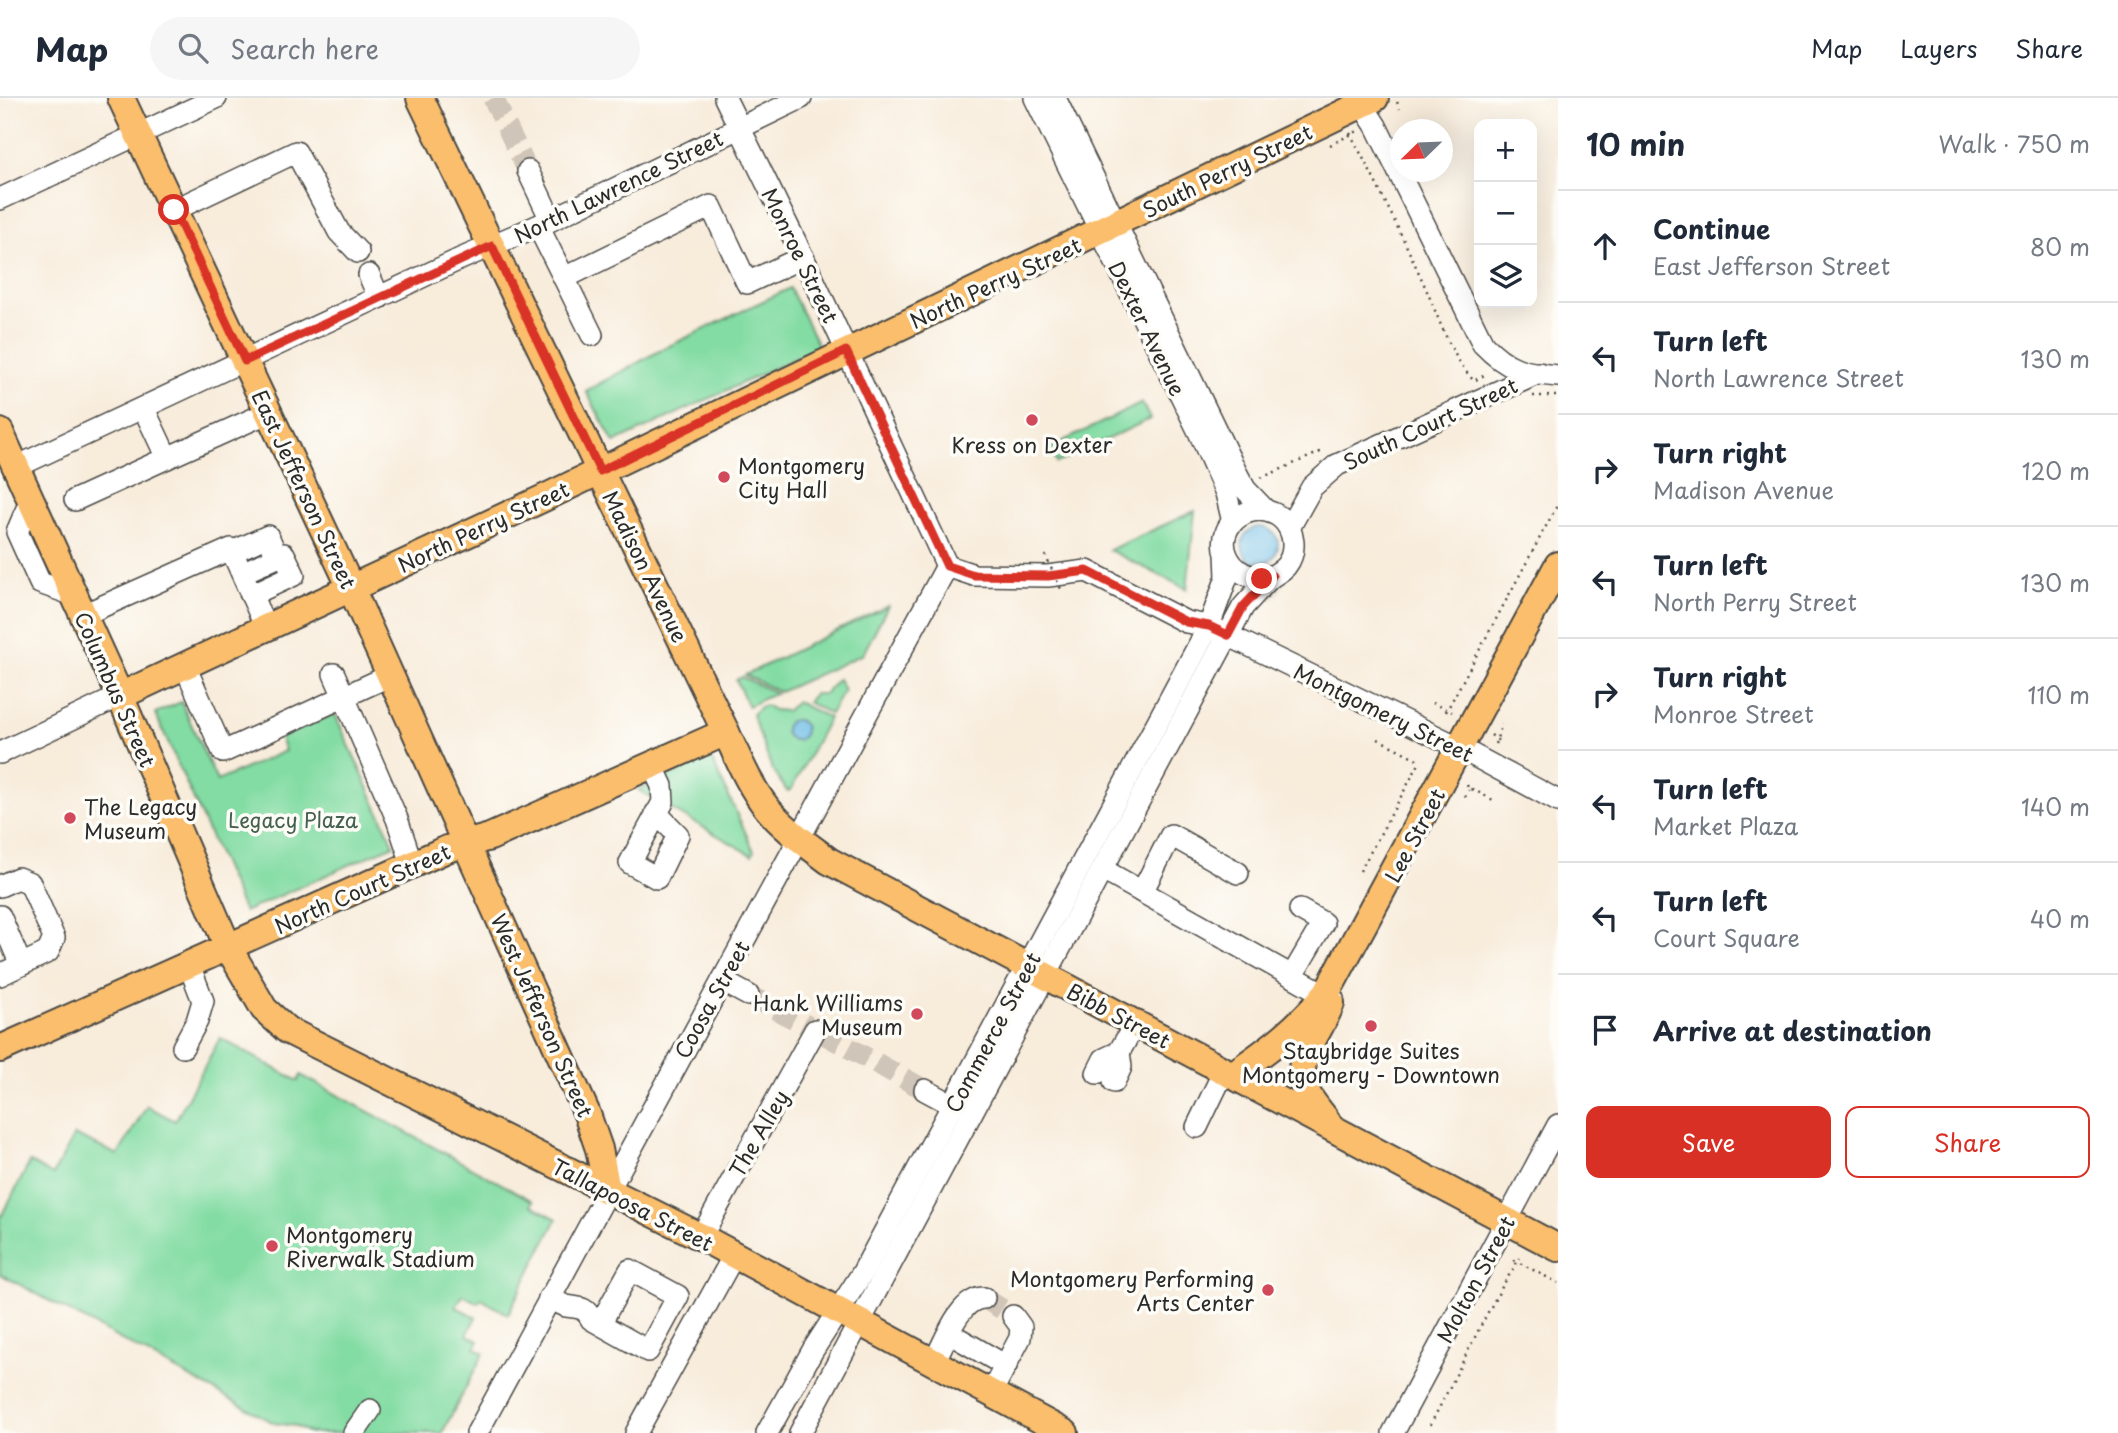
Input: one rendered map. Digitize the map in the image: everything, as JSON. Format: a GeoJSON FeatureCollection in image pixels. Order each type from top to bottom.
{"type":"FeatureCollection","features":[{"type":"Feature","properties":{"kind":"main road","name":"East Jefferson Street"},"geometry":{"type":"LineString","coordinates":[[121,98],[351,588],[467,843]]}},
{"type":"Feature","properties":{"kind":"main road","name":"Madison Avenue"},"geometry":{"type":"LineString","coordinates":[[420,98],[726,732]]}},
{"type":"Feature","properties":{"kind":"main road","name":"South Perry Street"},"geometry":{"type":"LineString","coordinates":[[1109,228],[1371,106]]}},
{"type":"Feature","properties":{"kind":"main road","name":"North Perry Street"},"geometry":{"type":"LineString","coordinates":[[120,696],[1109,228]]}},
{"type":"Feature","properties":{"kind":"main road","name":"Columbus Street"},"geometry":{"type":"LineString","coordinates":[[0,432],[120,696],[228,947]]}},
{"type":"Feature","properties":{"kind":"main road","name":"Lee Street"},"geometry":{"type":"LineString","coordinates":[[1228,1073],[1292,1032],[1329,997],[1344,964],[1558,565]]}},
{"type":"Feature","properties":{"kind":"main road","name":"North Court Street"},"geometry":{"type":"LineString","coordinates":[[0,1049],[412,864],[447,849],[490,837],[726,732]]}},
{"type":"Feature","properties":{"kind":"main road","name":"Bibb Street"},"geometry":{"type":"LineString","coordinates":[[726,732],[753,787],[768,808],[798,837],[830,861],[1558,1248]]}},
{"type":"Feature","properties":{"kind":"main road","name":"West Jefferson Street"},"geometry":{"type":"LineString","coordinates":[[467,843],[591,1123],[600,1149],[607,1190]]}},
{"type":"Feature","properties":{"kind":"main road","name":"Tallapoosa Street"},"geometry":{"type":"LineString","coordinates":[[228,947],[264,1009],[287,1030],[701,1237],[1065,1433]]}},
{"type":"Feature","properties":{"kind":"main road"},"geometry":{"type":"LineString","coordinates":[[1329,997],[1301,1072],[1306,1092],[1331,1127]]}},
{"type":"Feature","properties":{"kind":"street"},"geometry":{"type":"LineString","coordinates":[[0,199],[216,98]]}},
{"type":"Feature","properties":{"kind":"street","name":"Monroe Street"},"geometry":{"type":"LineString","coordinates":[[725,98],[803,257],[947,566]]}},
{"type":"Feature","properties":{"kind":"street","name":"North Lawrence Street"},"geometry":{"type":"LineString","coordinates":[[16,467],[544,223],[802,98]]}},
{"type":"Feature","properties":{"kind":"street","name":"Dexter Avenue"},"geometry":{"type":"LineString","coordinates":[[1035,98],[1109,228],[1245,489],[1265,510]]}},
{"type":"Feature","properties":{"kind":"street","name":"Dexter Avenue"},"geometry":{"type":"LineString","coordinates":[[1055,98],[1109,228],[1227,493],[1233,522]]}},
{"type":"Feature","properties":{"kind":"street"},"geometry":{"type":"LineString","coordinates":[[1371,106],[1376,126],[1483,344],[1507,365],[1536,374],[1558,376]]}},
{"type":"Feature","properties":{"kind":"street"},"geometry":{"type":"LineString","coordinates":[[174,210],[296,152],[339,232],[358,252]]}},
{"type":"Feature","properties":{"kind":"street"},"geometry":{"type":"LineString","coordinates":[[528,171],[564,278],[592,335]]}},
{"type":"Feature","properties":{"kind":"street"},"geometry":{"type":"LineString","coordinates":[[564,278],[710,206],[747,283],[803,257]]}},
{"type":"Feature","properties":{"kind":"street"},"geometry":{"type":"LineString","coordinates":[[369,275],[379,298]]}},
{"type":"Feature","properties":{"kind":"street","name":"South Court Street"},"geometry":{"type":"LineString","coordinates":[[1289,528],[1312,487],[1337,465],[1558,364]]}},
{"type":"Feature","properties":{"kind":"street"},"geometry":{"type":"LineString","coordinates":[[144,409],[167,458]]}},
{"type":"Feature","properties":{"kind":"street"},"geometry":{"type":"LineString","coordinates":[[75,500],[269,412]]}},
{"type":"Feature","properties":{"kind":"street"},"geometry":{"type":"LineString","coordinates":[[1265,510],[1283,520],[1289,528],[1293,547],[1291,556],[1287,565],[1272,576],[1219,630],[1227,577],[1226,535],[1233,522],[1244,513],[1265,510]]}},
{"type":"Feature","properties":{"kind":"street"},"geometry":{"type":"LineString","coordinates":[[79,605],[268,536],[277,557]]}},
{"type":"Feature","properties":{"kind":"street"},"geometry":{"type":"LineString","coordinates":[[232,551],[266,628]]}},
{"type":"Feature","properties":{"kind":"street"},"geometry":{"type":"LineString","coordinates":[[242,573],[284,554],[294,575],[251,595]]}},
{"type":"Feature","properties":{"kind":"street"},"geometry":{"type":"LineString","coordinates":[[1226,554],[1236,570],[1244,575],[1253,578],[1272,576]]}},
{"type":"Feature","properties":{"kind":"street","name":"Montgomery Street"},"geometry":{"type":"LineString","coordinates":[[947,566],[974,575],[1048,576],[1087,571],[1186,622],[1219,630],[1460,748],[1558,801]]}},
{"type":"Feature","properties":{"kind":"street","name":"Coosa Street"},"geometry":{"type":"LineString","coordinates":[[477,1433],[558,1302],[607,1190],[947,566]]}},
{"type":"Feature","properties":{"kind":"street","name":"Commerce Street"},"geometry":{"type":"LineString","coordinates":[[800,1433],[849,1316],[863,1272],[953,1105],[1103,870],[1219,630]]}},
{"type":"Feature","properties":{"kind":"street","name":"Commerce Street"},"geometry":{"type":"LineString","coordinates":[[767,1433],[813,1350],[849,1316],[1219,630]]}},
{"type":"Feature","properties":{"kind":"street"},"geometry":{"type":"LineString","coordinates":[[185,666],[223,752],[391,675]]}},
{"type":"Feature","properties":{"kind":"street"},"geometry":{"type":"LineString","coordinates":[[334,674],[397,819],[412,864]]}},
{"type":"Feature","properties":{"kind":"street","name":"North Perry Street"},"geometry":{"type":"LineString","coordinates":[[0,753],[120,696]]}},
{"type":"Feature","properties":{"kind":"street"},"geometry":{"type":"LineString","coordinates":[[652,765],[662,786],[663,802],[656,813]]}},
{"type":"Feature","properties":{"kind":"street"},"geometry":{"type":"LineString","coordinates":[[1142,892],[1171,835],[1238,873]]}},
{"type":"Feature","properties":{"kind":"street"},"geometry":{"type":"LineString","coordinates":[[1103,870],[1329,997]]}},
{"type":"Feature","properties":{"kind":"street"},"geometry":{"type":"LineString","coordinates":[[0,886],[18,878],[30,883],[54,938],[48,952],[0,975]]}},
{"type":"Feature","properties":{"kind":"street"},"geometry":{"type":"LineString","coordinates":[[1292,976],[1323,923],[1300,910]]}},
{"type":"Feature","properties":{"kind":"street"},"geometry":{"type":"LineString","coordinates":[[0,916],[21,965]]}},
{"type":"Feature","properties":{"kind":"street"},"geometry":{"type":"LineString","coordinates":[[183,1047],[197,1021],[203,1001],[189,965]]}},
{"type":"Feature","properties":{"kind":"street"},"geometry":{"type":"LineString","coordinates":[[722,981],[748,995]]}},
{"type":"Feature","properties":{"kind":"street"},"geometry":{"type":"LineString","coordinates":[[1105,1077],[1104,1059],[1119,1052],[1135,1024]]}},
{"type":"Feature","properties":{"kind":"street","name":"The Alley"},"geometry":{"type":"LineString","coordinates":[[701,1237],[815,1030]]}},
{"type":"Feature","properties":{"kind":"street"},"geometry":{"type":"LineString","coordinates":[[1197,1127],[1228,1073]]}},
{"type":"Feature","properties":{"kind":"street"},"geometry":{"type":"LineString","coordinates":[[925,1090],[953,1105]]}},
{"type":"Feature","properties":{"kind":"street","name":"Molton Street"},"geometry":{"type":"LineString","coordinates":[[1399,1430],[1558,1125]]}},
{"type":"Feature","properties":{"kind":"street"},"geometry":{"type":"LineString","coordinates":[[636,1433],[734,1255]]}},
{"type":"Feature","properties":{"kind":"street"},"geometry":{"type":"LineString","coordinates":[[934,1362],[965,1304],[984,1298]]}},
{"type":"Feature","properties":{"kind":"street"},"geometry":{"type":"LineString","coordinates":[[558,1302],[582,1308],[595,1322]]}},
{"type":"Feature","properties":{"kind":"street"},"geometry":{"type":"LineString","coordinates":[[991,1393],[1020,1338],[1021,1327],[1013,1316]]}},
{"type":"Feature","properties":{"kind":"street"},"geometry":{"type":"LineString","coordinates":[[949,1334],[1006,1366]]}},
{"type":"Feature","properties":{"kind":"street"},"geometry":{"type":"LineString","coordinates":[[354,1433],[370,1410]]}},
{"type":"Feature","properties":{"kind":"path"},"geometry":{"type":"LineString","coordinates":[[1330,145],[1351,134],[1371,106],[1400,109]]}},
{"type":"Feature","properties":{"kind":"path"},"geometry":{"type":"LineString","coordinates":[[1347,127],[1379,186],[1452,346],[1474,381],[1491,371]]}},
{"type":"Feature","properties":{"kind":"path"},"geometry":{"type":"LineString","coordinates":[[1446,711],[1558,504]]}},
{"type":"Feature","properties":{"kind":"path"},"geometry":{"type":"LineString","coordinates":[[1045,555],[1061,589]]}},
{"type":"Feature","properties":{"kind":"path"},"geometry":{"type":"LineString","coordinates":[[1433,703],[1451,712]]}},
{"type":"Feature","properties":{"kind":"path"},"geometry":{"type":"LineString","coordinates":[[1494,744],[1502,724]]}},
{"type":"Feature","properties":{"kind":"path"},"geometry":{"type":"LineString","coordinates":[[1492,735],[1501,744]]}},
{"type":"Feature","properties":{"kind":"path"},"geometry":{"type":"LineString","coordinates":[[1360,871],[1421,760],[1378,738]]}},
{"type":"Feature","properties":{"kind":"path"},"geometry":{"type":"LineString","coordinates":[[1465,797],[1470,787],[1493,800]]}},
{"type":"Feature","properties":{"kind":"path"},"geometry":{"type":"LineString","coordinates":[[1430,1425],[1517,1260],[1558,1283]]}},
{"type":"Feature","properties":{"kind":"green space"},"geometry":{"type":"Polygon","coordinates":[[[790,288],[819,347],[614,443],[586,391],[663,349],[790,288]]]}},
{"type":"Feature","properties":{"kind":"green space"},"geometry":{"type":"Polygon","coordinates":[[[1142,403],[1150,419],[1057,463],[1049,448],[1142,403]]]}},
{"type":"Feature","properties":{"kind":"green space"},"geometry":{"type":"Polygon","coordinates":[[[1195,511],[1187,589],[1109,550],[1195,511]]]}},
{"type":"Feature","properties":{"kind":"green space"},"geometry":{"type":"Polygon","coordinates":[[[888,606],[863,654],[780,692],[745,675],[888,606]]]}},
{"type":"Feature","properties":{"kind":"green space"},"geometry":{"type":"Polygon","coordinates":[[[742,677],[776,693],[748,706],[736,680],[742,677]]]}},
{"type":"Feature","properties":{"kind":"green space"},"geometry":{"type":"Polygon","coordinates":[[[838,679],[844,690],[830,714],[807,702],[814,694],[824,694],[838,679]]]}},
{"type":"Feature","properties":{"kind":"green space","name":"Legacy Plaza"},"geometry":{"type":"Polygon","coordinates":[[[181,702],[217,781],[285,751],[280,738],[335,714],[394,845],[244,912],[155,713],[181,702]]]}},
{"type":"Feature","properties":{"kind":"green space"},"geometry":{"type":"Polygon","coordinates":[[[797,702],[829,718],[791,790],[787,791],[772,769],[752,714],[765,705],[774,710],[786,711],[797,702]]]}},
{"type":"Feature","properties":{"kind":"green space"},"geometry":{"type":"Polygon","coordinates":[[[707,759],[712,760],[754,851],[752,855],[638,790],[707,759]]]}},
{"type":"Feature","properties":{"kind":"green space","name":"Montgomery Riverwalk Stadium"},"geometry":{"type":"Polygon","coordinates":[[[220,1038],[298,1081],[301,1075],[533,1201],[531,1205],[557,1219],[508,1314],[481,1299],[478,1303],[463,1295],[456,1307],[476,1317],[467,1335],[479,1341],[475,1348],[484,1353],[442,1433],[309,1433],[296,1426],[274,1423],[0,1274],[0,1219],[30,1162],[53,1175],[74,1135],[118,1155],[147,1106],[175,1121],[220,1038]]]}},
{"type":"Feature","properties":{"kind":"water"},"geometry":{"type":"Polygon","coordinates":[[[1260,527],[1273,532],[1278,545],[1273,558],[1260,563],[1247,558],[1242,545],[1247,532],[1260,527]]]}},
{"type":"Feature","properties":{"kind":"water"},"geometry":{"type":"Polygon","coordinates":[[[791,720],[799,720],[805,730],[799,740],[791,740],[785,734],[785,726],[791,720]]]}},
{"type":"Feature","properties":{"kind":"tunnel"},"geometry":{"type":"LineString","coordinates":[[493,98],[528,171]]}},
{"type":"Feature","properties":{"kind":"tunnel"},"geometry":{"type":"LineString","coordinates":[[748,995],[808,1026]]}},
{"type":"Feature","properties":{"kind":"tunnel"},"geometry":{"type":"LineString","coordinates":[[822,1033],[925,1090]]}},
{"type":"Feature","properties":{"kind":"tunnel"},"geometry":{"type":"LineString","coordinates":[[984,1298],[1013,1316]]}},
{"type":"Feature","properties":{"kind":"place","name":"Kress on Dexter"},"geometry":{"type":"Point","coordinates":[1032,420]}},
{"type":"Feature","properties":{"kind":"place","name":"Montgomery City Hall"},"geometry":{"type":"Point","coordinates":[724,477]}},
{"type":"Feature","properties":{"kind":"place","name":"The Legacy Museum"},"geometry":{"type":"Point","coordinates":[70,818]}},
{"type":"Feature","properties":{"kind":"place","name":"Hank Williams Museum"},"geometry":{"type":"Point","coordinates":[917,1014]}},
{"type":"Feature","properties":{"kind":"place","name":"Staybridge Suites Montgomery - Downtown"},"geometry":{"type":"Point","coordinates":[1371,1026]}},
{"type":"Feature","properties":{"kind":"place","name":"Montgomery Riverwalk Stadium"},"geometry":{"type":"Point","coordinates":[272,1246]}},
{"type":"Feature","properties":{"kind":"place","name":"Montgomery Performing Arts Center"},"geometry":{"type":"Point","coordinates":[1268,1290]}},
{"type":"Feature","properties":{"kind":"route"},"geometry":{"type":"LineString","coordinates":[[174,210],[245,361],[492,246],[600,471],[846,351],[947,566],[974,575],[1048,576],[1087,571],[1186,622],[1209,626],[1228,635],[1243,607],[1272,576],[1262,579]]}}]}
